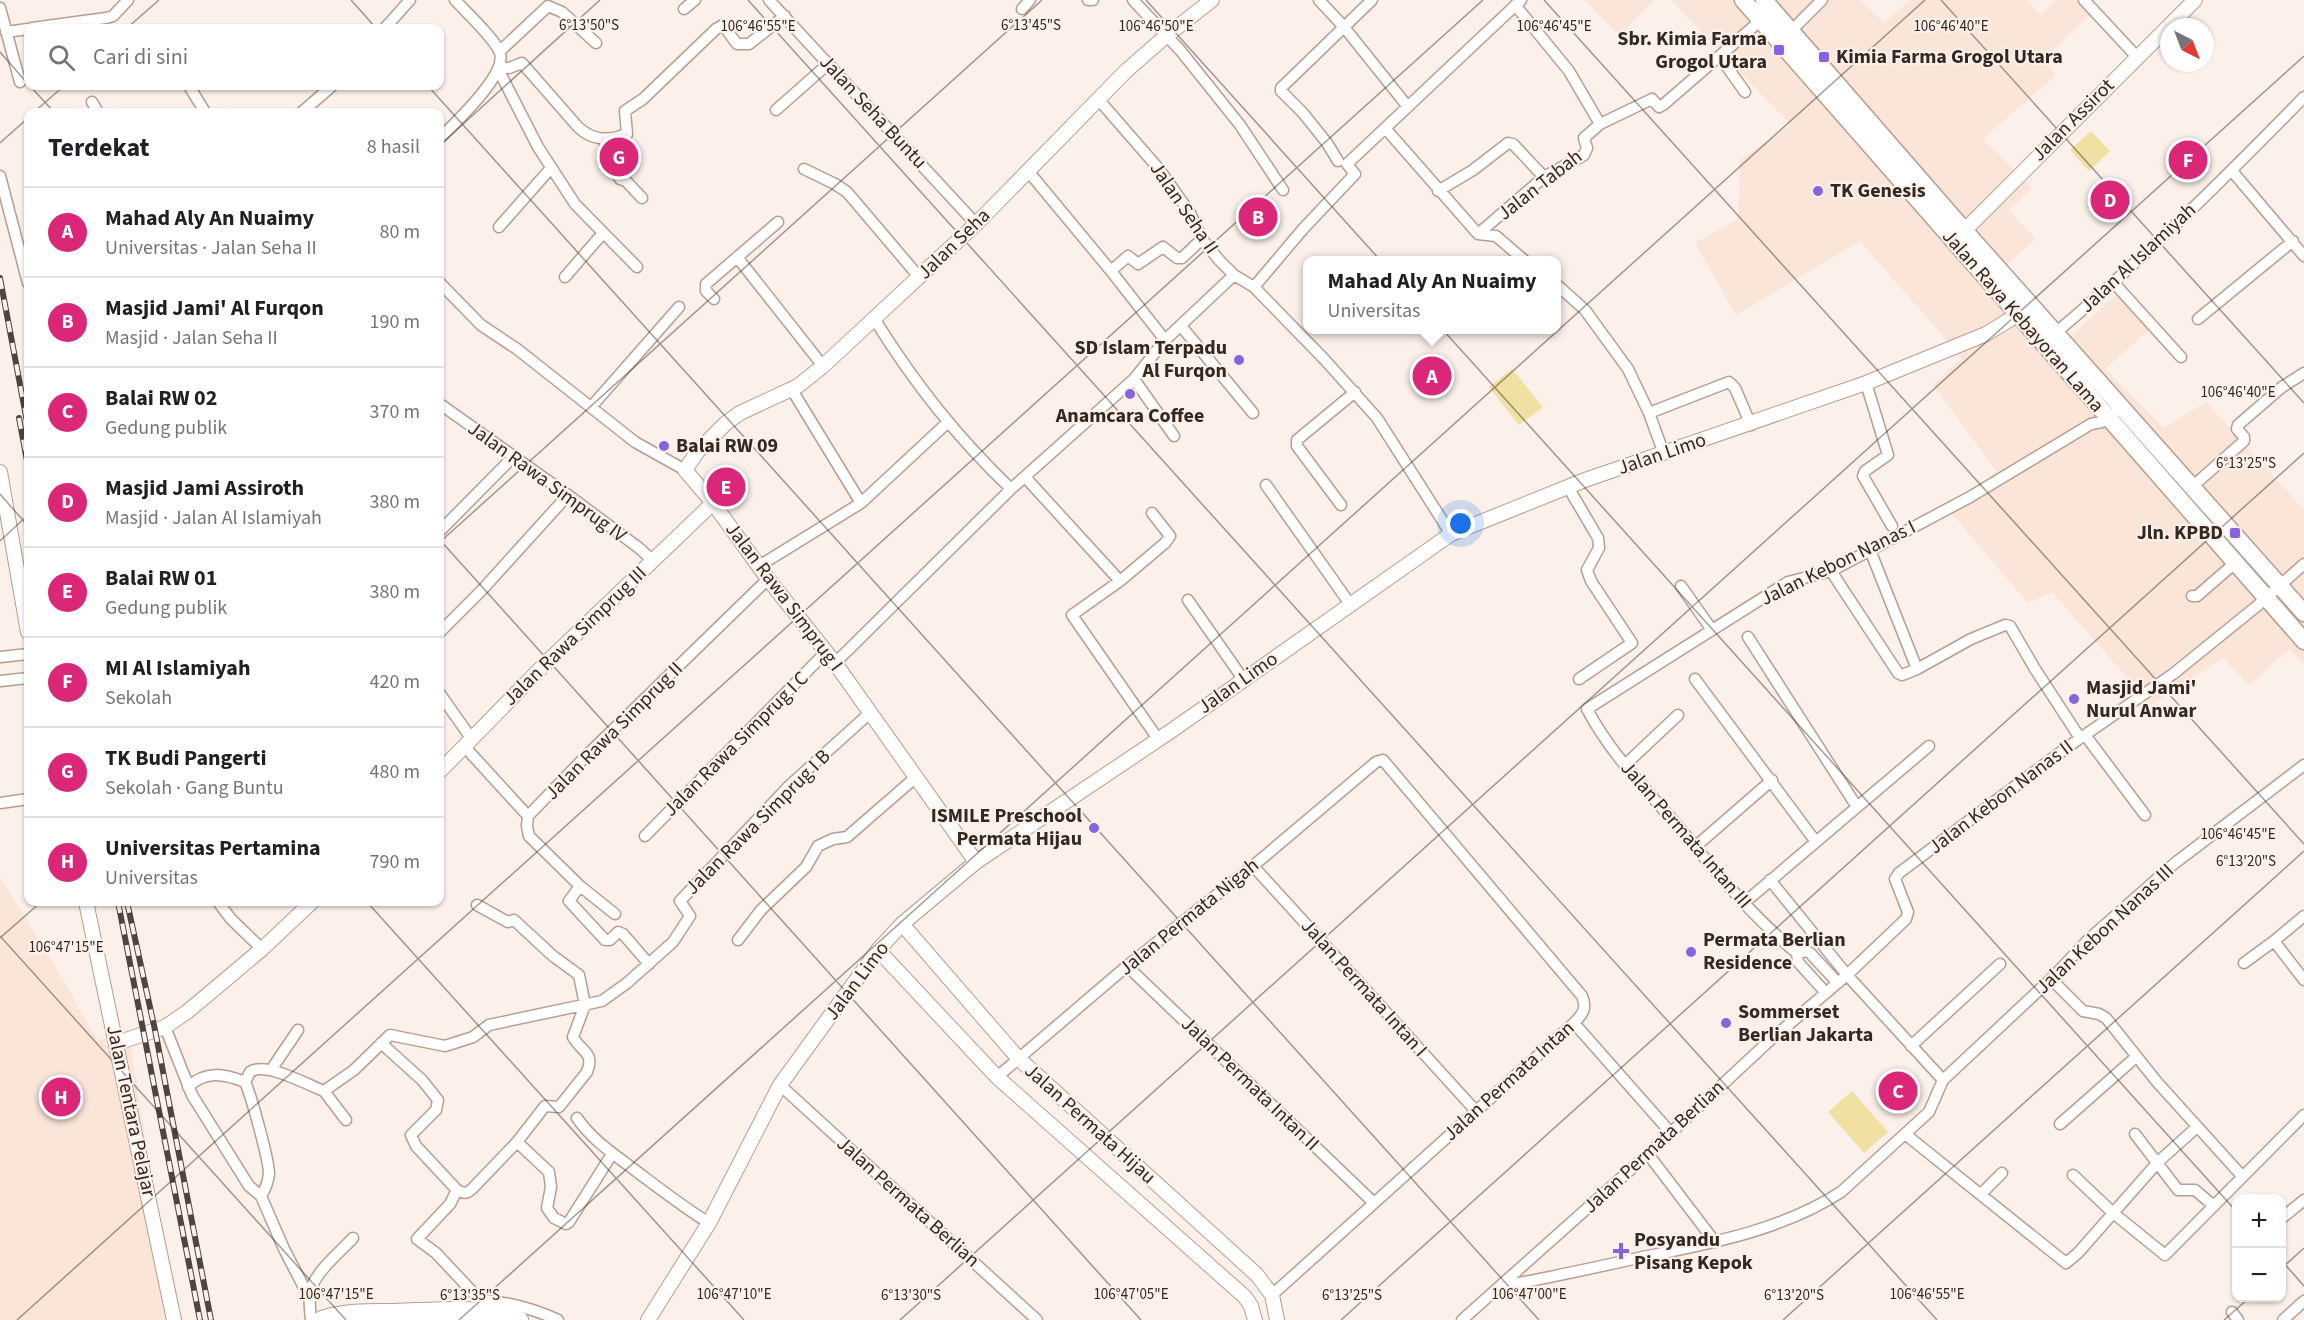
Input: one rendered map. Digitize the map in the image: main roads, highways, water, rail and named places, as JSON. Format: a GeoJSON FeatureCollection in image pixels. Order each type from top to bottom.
{"type":"FeatureCollection","features":[{"type":"Feature","properties":{"kind":"highway"},"geometry":{"type":"LineString","coordinates":[[322,1320],[346,1314],[448,1311],[480,1313],[519,1320]]}},
{"type":"Feature","properties":{"kind":"main road","name":"Jalan Raya Kebayoran Lama"},"geometry":{"type":"LineString","coordinates":[[1743,0],[1761,20],[1804,58],[1958,236],[2025,310],[2056,333],[2304,612]]}},
{"type":"Feature","properties":{"kind":"main road","name":"Jalan Raya Kebayoran Lama"},"geometry":{"type":"LineString","coordinates":[[1764,0],[1791,31],[1804,58]]}},
{"type":"Feature","properties":{"kind":"main road","name":"Jalan Raya Kebayoran Lama"},"geometry":{"type":"LineString","coordinates":[[2025,310],[2043,344],[2304,641]]}},
{"type":"Feature","properties":{"kind":"main road"},"geometry":{"type":"LineString","coordinates":[[2289,624],[2304,612]]}},
{"type":"Feature","properties":{"kind":"railway"},"geometry":{"type":"LineString","coordinates":[[0,278],[24,406]]}},
{"type":"Feature","properties":{"kind":"railway"},"geometry":{"type":"LineString","coordinates":[[19,418],[24,445]]}},
{"type":"Feature","properties":{"kind":"railway"},"geometry":{"type":"LineString","coordinates":[[119,906],[200,1320]]}},
{"type":"Feature","properties":{"kind":"railway"},"geometry":{"type":"LineString","coordinates":[[128,906],[155,1030],[211,1320]]}},
{"type":"Feature","properties":{"kind":"place","name":"Sbr. Kimia Farma Grogol Utara"},"geometry":{"type":"Point","coordinates":[1779,50]}},
{"type":"Feature","properties":{"kind":"place","name":"Kimia Farma Grogol Utara"},"geometry":{"type":"Point","coordinates":[1824,57]}},
{"type":"Feature","properties":{"kind":"place","name":"TK Budi Pangerti"},"geometry":{"type":"Point","coordinates":[619,157]}},
{"type":"Feature","properties":{"kind":"place","name":"MI Al Islamiyah"},"geometry":{"type":"Point","coordinates":[2188,160]}},
{"type":"Feature","properties":{"kind":"place","name":"TK Genesis"},"geometry":{"type":"Point","coordinates":[1818,191]}},
{"type":"Feature","properties":{"kind":"place","name":"Masjid Jami Assiroth"},"geometry":{"type":"Point","coordinates":[2110,200]}},
{"type":"Feature","properties":{"kind":"place","name":"Masjid Jami' Al Furqon"},"geometry":{"type":"Point","coordinates":[1258,217]}},
{"type":"Feature","properties":{"kind":"place","name":"SD Islam Terpadu Al Furqon"},"geometry":{"type":"Point","coordinates":[1239,360]}},
{"type":"Feature","properties":{"kind":"place","name":"Mahad Aly An Nuaimy"},"geometry":{"type":"Point","coordinates":[1432,376]}},
{"type":"Feature","properties":{"kind":"place","name":"Anamcara Coffee"},"geometry":{"type":"Point","coordinates":[1130,394]}},
{"type":"Feature","properties":{"kind":"place","name":"Balai RW 09"},"geometry":{"type":"Point","coordinates":[664,446]}},
{"type":"Feature","properties":{"kind":"place","name":"Balai RW 01"},"geometry":{"type":"Point","coordinates":[726,487]}},
{"type":"Feature","properties":{"kind":"place","name":"Jln. KPBD"},"geometry":{"type":"Point","coordinates":[2235,533]}},
{"type":"Feature","properties":{"kind":"place","name":"Masjid Jami' Nurul Anwar"},"geometry":{"type":"Point","coordinates":[2074,699]}},
{"type":"Feature","properties":{"kind":"place","name":"ISMILE Preschool Permata Hijau"},"geometry":{"type":"Point","coordinates":[1094,828]}},
{"type":"Feature","properties":{"kind":"place","name":"Permata Berlian Residence"},"geometry":{"type":"Point","coordinates":[1691,952]}},
{"type":"Feature","properties":{"kind":"place","name":"Sommerset Berlian Jakarta"},"geometry":{"type":"Point","coordinates":[1726,1023]}},
{"type":"Feature","properties":{"kind":"place","name":"Balai RW 02"},"geometry":{"type":"Point","coordinates":[1898,1091]}},
{"type":"Feature","properties":{"kind":"place","name":"Universitas Pertamina"},"geometry":{"type":"Point","coordinates":[61,1097]}},
{"type":"Feature","properties":{"kind":"place","name":"Posyandu Pisang Kepok"},"geometry":{"type":"Point","coordinates":[1621,1251]}}]}
